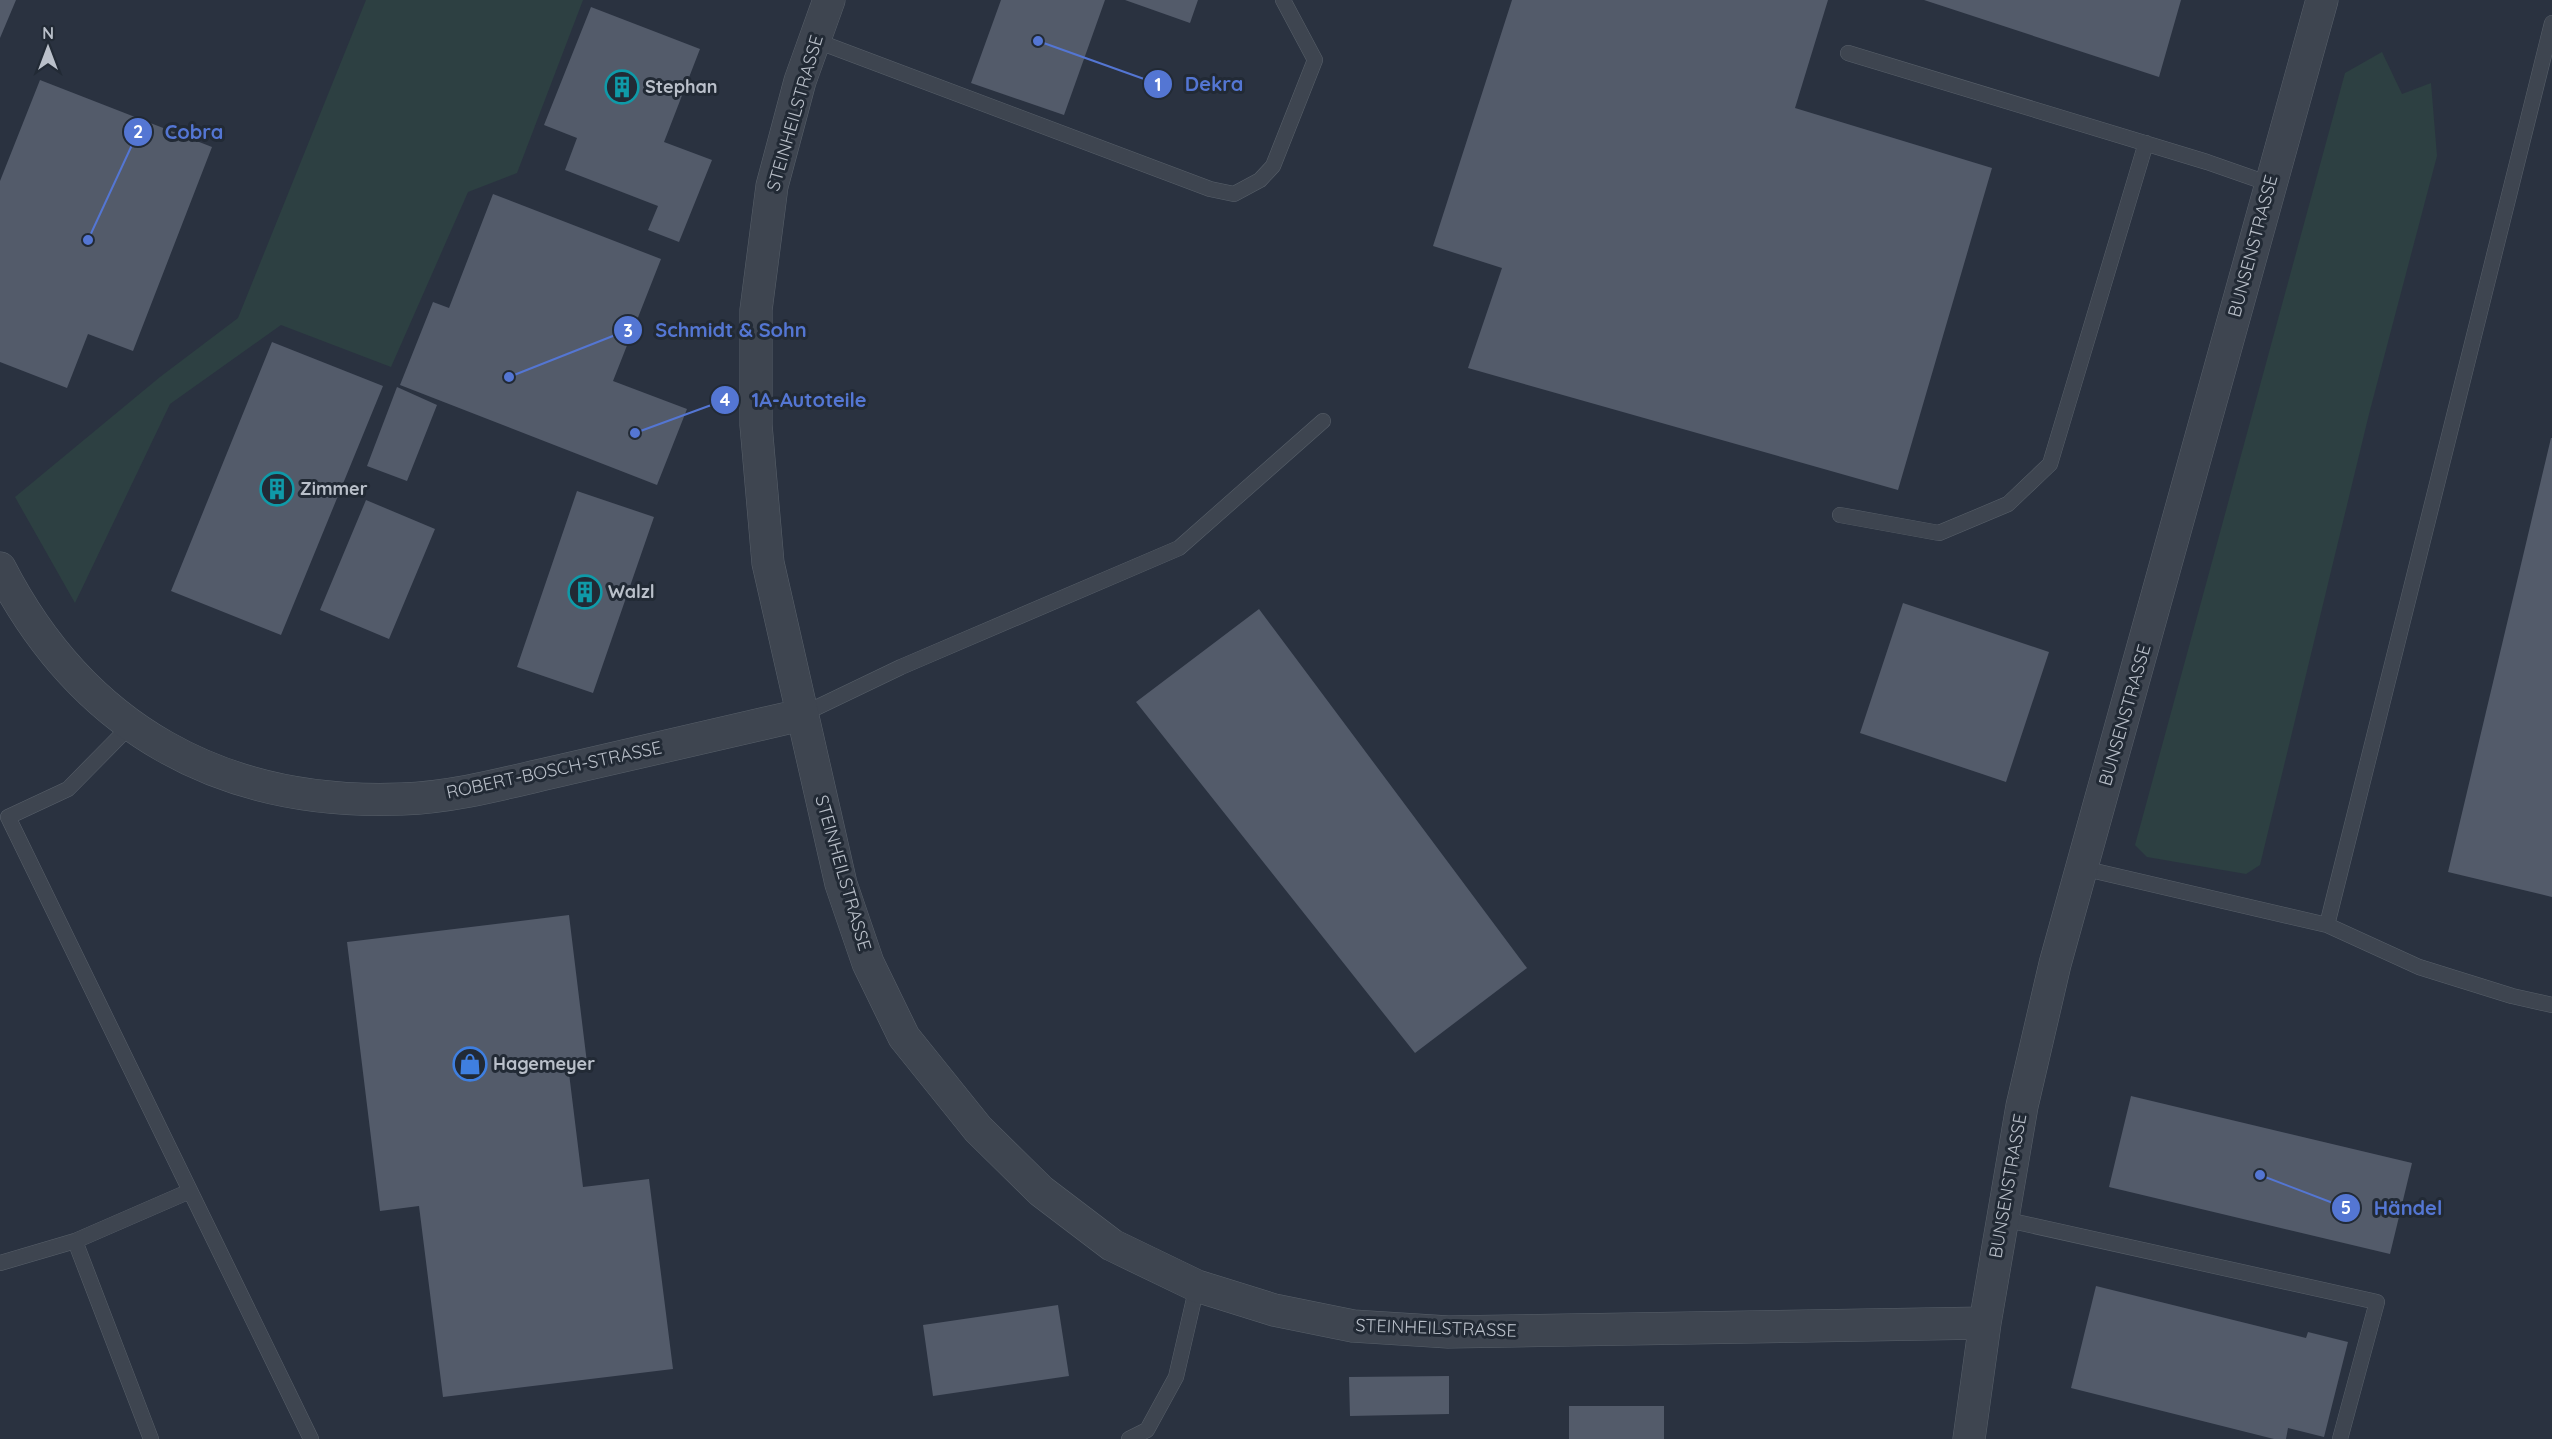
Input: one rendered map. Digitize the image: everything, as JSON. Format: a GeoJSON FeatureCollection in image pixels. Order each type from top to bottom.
{"type":"FeatureCollection","features":[{"type":"Feature","properties":{"kind":"street","name":"STEINHEILSTRASSE"},"geometry":{"type":"LineString","coordinates":[[829,0],[800,81],[772,186],[756,310],[756,425],[768,563],[801,715],[842,884],[868,963],[904,1036],[978,1129],[1041,1191],[1112,1245],[1197,1286],[1274,1310],[1353,1326],[1448,1332],[1985,1323]]}},
{"type":"Feature","properties":{"kind":"street","name":"BUNSENSTRASSE"},"geometry":{"type":"LineString","coordinates":[[1969,1439],[1985,1323],[2022,1106],[2055,964],[2322,0]]}},
{"type":"Feature","properties":{"kind":"street","name":"ROBERT-BOSCH-STRASSE"},"geometry":{"type":"LineString","coordinates":[[0,568],[19,605],[61,661],[116,716],[177,755],[246,783],[323,798],[404,799],[482,788],[801,715]]}},
{"type":"Feature","properties":{"kind":"lane"},"geometry":{"type":"LineString","coordinates":[[814,40],[1210,189],[1234,194],[1260,180],[1273,166],[1315,60],[1283,0]]}},
{"type":"Feature","properties":{"kind":"lane"},"geometry":{"type":"LineString","coordinates":[[2327,925],[2552,23]]}},
{"type":"Feature","properties":{"kind":"lane"},"geometry":{"type":"LineString","coordinates":[[1848,53],[2146,143],[2270,184]]}},
{"type":"Feature","properties":{"kind":"lane"},"geometry":{"type":"LineString","coordinates":[[1840,514],[1939,533],[2008,504],[2050,464],[2146,143]]}},
{"type":"Feature","properties":{"kind":"lane"},"geometry":{"type":"LineString","coordinates":[[801,715],[901,667],[1179,548],[1323,421]]}},
{"type":"Feature","properties":{"kind":"lane"},"geometry":{"type":"LineString","coordinates":[[4,819],[69,789],[131,726]]}},
{"type":"Feature","properties":{"kind":"lane"},"geometry":{"type":"LineString","coordinates":[[0,802],[4,819],[311,1439]]}},
{"type":"Feature","properties":{"kind":"lane"},"geometry":{"type":"LineString","coordinates":[[2082,868],[2327,925],[2419,967],[2512,996],[2552,1005]]}},
{"type":"Feature","properties":{"kind":"lane"},"geometry":{"type":"LineString","coordinates":[[0,1263],[75,1241],[190,1191]]}},
{"type":"Feature","properties":{"kind":"lane"},"geometry":{"type":"LineString","coordinates":[[2002,1219],[2377,1302],[2340,1439]]}},
{"type":"Feature","properties":{"kind":"lane"},"geometry":{"type":"LineString","coordinates":[[75,1241],[151,1439]]}},
{"type":"Feature","properties":{"kind":"lane"},"geometry":{"type":"LineString","coordinates":[[1130,1439],[1148,1430],[1176,1377],[1197,1286]]}},
{"type":"Feature","properties":{"kind":"shaded area"},"geometry":{"type":"Polygon","coordinates":[[[366,0],[583,0],[517,173],[468,192],[391,367],[281,325],[170,404],[75,603],[15,497],[160,377],[238,318],[366,0]]]}},
{"type":"Feature","properties":{"kind":"shaded area"},"geometry":{"type":"Polygon","coordinates":[[[2382,52],[2402,94],[2431,83],[2437,156],[2369,414],[2260,865],[2246,874],[2147,857],[2135,845],[2345,73],[2382,52]]]}},
{"type":"Feature","properties":{"kind":"building"},"geometry":{"type":"Polygon","coordinates":[[[0,0],[16,0],[0,38],[0,0]]]}},
{"type":"Feature","properties":{"kind":"building"},"geometry":{"type":"Polygon","coordinates":[[[1001,0],[1105,0],[1064,115],[971,83],[1001,0]]]}},
{"type":"Feature","properties":{"kind":"building"},"geometry":{"type":"Polygon","coordinates":[[[1125,0],[1198,0],[1190,23],[1125,0]]]}},
{"type":"Feature","properties":{"kind":"building"},"geometry":{"type":"Polygon","coordinates":[[[1512,0],[1828,0],[1795,108],[1992,168],[1898,490],[1468,368],[1502,268],[1433,246],[1512,0]]]}},
{"type":"Feature","properties":{"kind":"building"},"geometry":{"type":"Polygon","coordinates":[[[1924,0],[2181,0],[2159,77],[1924,0]]]}},
{"type":"Feature","properties":{"kind":"building","name":"Stephan"},"geometry":{"type":"Polygon","coordinates":[[[591,7],[700,49],[664,142],[712,160],[679,242],[648,230],[658,206],[565,170],[577,138],[544,125],[591,7]]]}},
{"type":"Feature","properties":{"kind":"building"},"geometry":{"type":"Polygon","coordinates":[[[40,80],[212,147],[133,351],[88,334],[67,388],[0,362],[0,181],[40,80]]]}},
{"type":"Feature","properties":{"kind":"building"},"geometry":{"type":"Polygon","coordinates":[[[493,194],[661,259],[613,381],[687,409],[657,485],[400,385],[433,302],[449,308],[493,194]]]}},
{"type":"Feature","properties":{"kind":"building","name":"Zimmer"},"geometry":{"type":"Polygon","coordinates":[[[272,342],[383,386],[281,635],[171,591],[272,342]]]}},
{"type":"Feature","properties":{"kind":"building"},"geometry":{"type":"Polygon","coordinates":[[[397,387],[437,405],[407,481],[367,466],[397,387]]]}},
{"type":"Feature","properties":{"kind":"building"},"geometry":{"type":"Polygon","coordinates":[[[2552,438],[2552,897],[2448,872],[2552,438]]]}},
{"type":"Feature","properties":{"kind":"building","name":"Walzl"},"geometry":{"type":"Polygon","coordinates":[[[577,491],[654,517],[593,693],[517,667],[577,491]]]}},
{"type":"Feature","properties":{"kind":"building"},"geometry":{"type":"Polygon","coordinates":[[[366,500],[435,529],[389,639],[320,610],[366,500]]]}},
{"type":"Feature","properties":{"kind":"building"},"geometry":{"type":"Polygon","coordinates":[[[1903,603],[2049,652],[2006,782],[1860,733],[1903,603]]]}},
{"type":"Feature","properties":{"kind":"building"},"geometry":{"type":"Polygon","coordinates":[[[1259,609],[1527,968],[1415,1053],[1136,702],[1259,609]]]}},
{"type":"Feature","properties":{"kind":"building"},"geometry":{"type":"Polygon","coordinates":[[[569,915],[587,1063],[568,1065],[583,1187],[649,1179],[673,1369],[443,1397],[419,1206],[380,1211],[347,942],[569,915]]]}},
{"type":"Feature","properties":{"kind":"building"},"geometry":{"type":"Polygon","coordinates":[[[2131,1096],[2412,1163],[2390,1254],[2109,1187],[2131,1096]]]}},
{"type":"Feature","properties":{"kind":"building"},"geometry":{"type":"Polygon","coordinates":[[[2096,1286],[2306,1338],[2308,1332],[2348,1342],[2324,1437],[2288,1428],[2286,1439],[2274,1439],[2071,1388],[2096,1286]]]}},
{"type":"Feature","properties":{"kind":"building"},"geometry":{"type":"Polygon","coordinates":[[[1058,1305],[1069,1376],[933,1396],[923,1325],[1058,1305]]]}},
{"type":"Feature","properties":{"kind":"building"},"geometry":{"type":"Polygon","coordinates":[[[1449,1376],[1449,1414],[1350,1416],[1349,1377],[1449,1376]]]}},
{"type":"Feature","properties":{"kind":"building"},"geometry":{"type":"Polygon","coordinates":[[[1569,1406],[1664,1406],[1664,1439],[1569,1439],[1569,1406]]]}},
{"type":"Feature","properties":{"kind":"place","name":"Dekra"},"geometry":{"type":"Point","coordinates":[1038,41]}},
{"type":"Feature","properties":{"kind":"place","name":"Stephan"},"geometry":{"type":"Point","coordinates":[622,87]}},
{"type":"Feature","properties":{"kind":"place","name":"Cobra"},"geometry":{"type":"Point","coordinates":[88,240]}},
{"type":"Feature","properties":{"kind":"place","name":"Schmidt & Sohn"},"geometry":{"type":"Point","coordinates":[509,377]}},
{"type":"Feature","properties":{"kind":"place","name":"1A-Autoteile"},"geometry":{"type":"Point","coordinates":[635,433]}},
{"type":"Feature","properties":{"kind":"place","name":"Zimmer"},"geometry":{"type":"Point","coordinates":[277,489]}},
{"type":"Feature","properties":{"kind":"place","name":"Walzl"},"geometry":{"type":"Point","coordinates":[585,592]}},
{"type":"Feature","properties":{"kind":"place","name":"Hagemeyer"},"geometry":{"type":"Point","coordinates":[470,1064]}},
{"type":"Feature","properties":{"kind":"place","name":"Händel"},"geometry":{"type":"Point","coordinates":[2260,1175]}}]}
